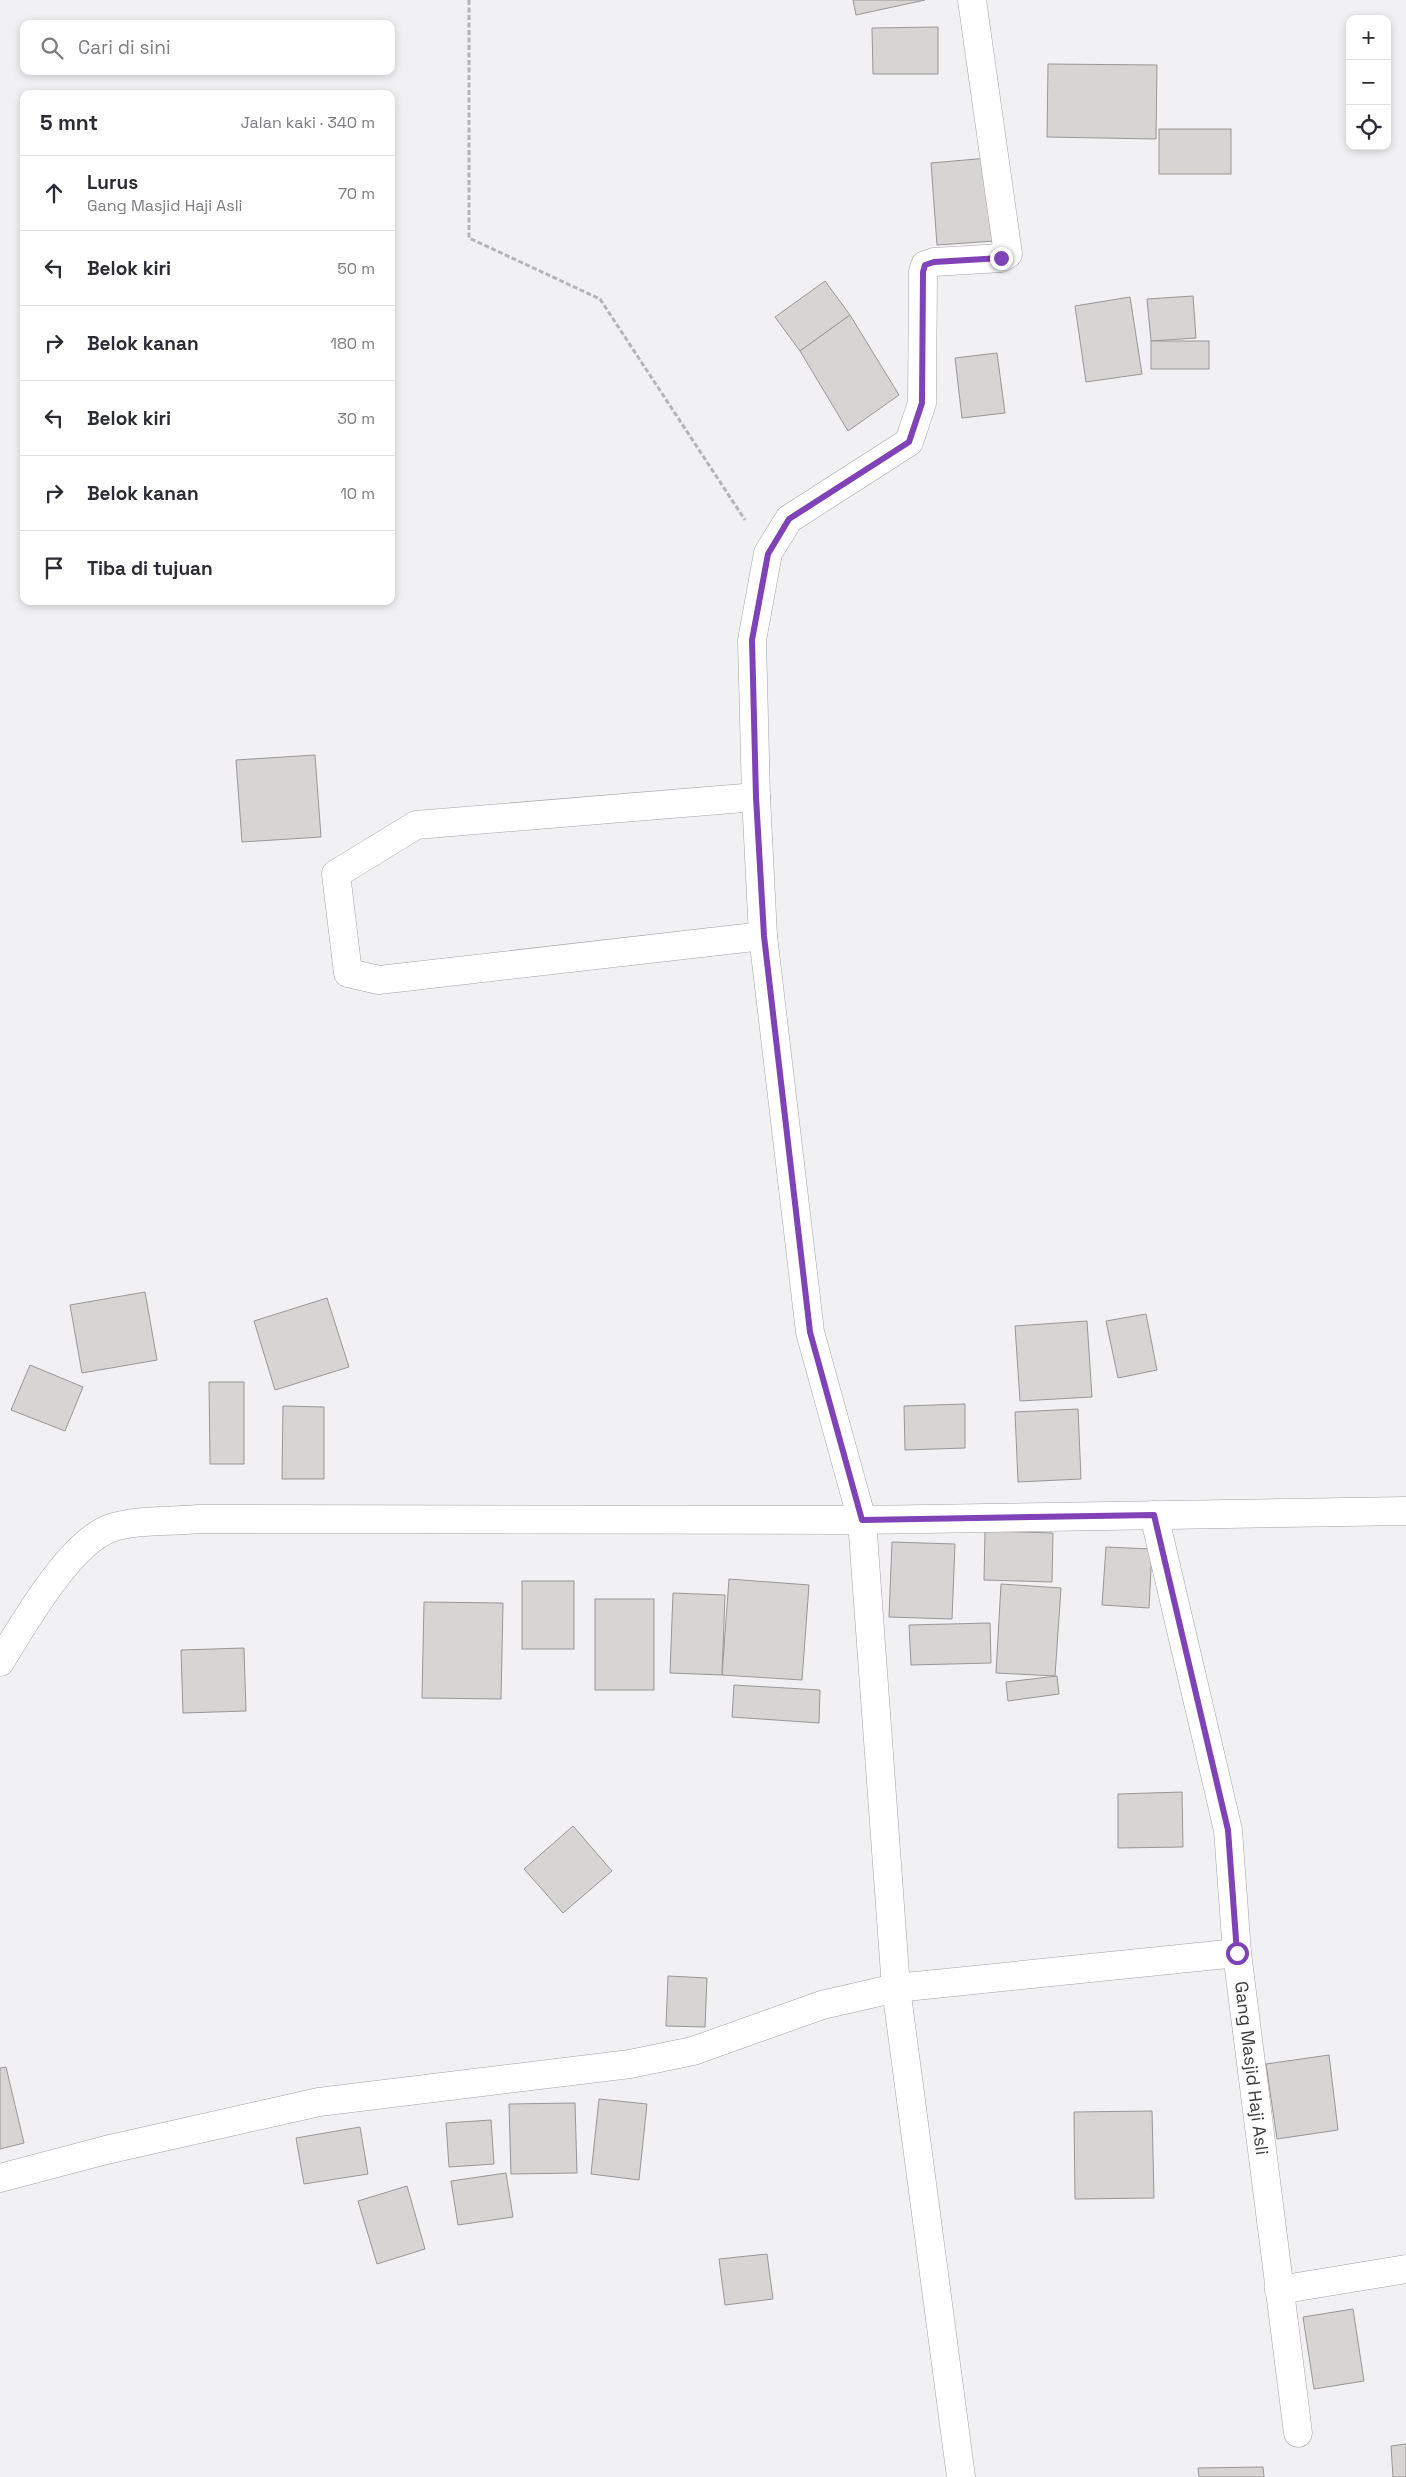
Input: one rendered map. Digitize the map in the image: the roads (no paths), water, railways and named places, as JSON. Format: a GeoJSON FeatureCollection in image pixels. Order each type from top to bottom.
{"type":"FeatureCollection","features":[{"type":"Feature","properties":{"kind":"street"},"geometry":{"type":"LineString","coordinates":[[961,2477],[896,1988],[862,1520],[810,1332],[764,936],[756,797],[752,640],[768,554],[789,519],[909,442],[922,403],[923,272],[925,265],[934,262],[1001,258],[1008,254],[972,0]]}},
{"type":"Feature","properties":{"kind":"street"},"geometry":{"type":"LineString","coordinates":[[756,797],[416,825],[336,874],[348,972],[379,980],[764,936]]}},
{"type":"Feature","properties":{"kind":"street"},"geometry":{"type":"LineString","coordinates":[[0,1662],[37,1604],[73,1556],[92,1538],[110,1528],[138,1523],[198,1519],[862,1520],[1406,1511]]}},
{"type":"Feature","properties":{"kind":"street","name":"Gang Masjid Haji Asli"},"geometry":{"type":"LineString","coordinates":[[1154,1515],[1228,1830],[1237,1953],[1298,2433]]}},
{"type":"Feature","properties":{"kind":"street"},"geometry":{"type":"LineString","coordinates":[[0,2178],[106,2150],[319,2102],[630,2064],[693,2051],[822,2004],[896,1988],[1237,1953]]}},
{"type":"Feature","properties":{"kind":"street"},"geometry":{"type":"LineString","coordinates":[[1279,2290],[1406,2269]]}}]}
